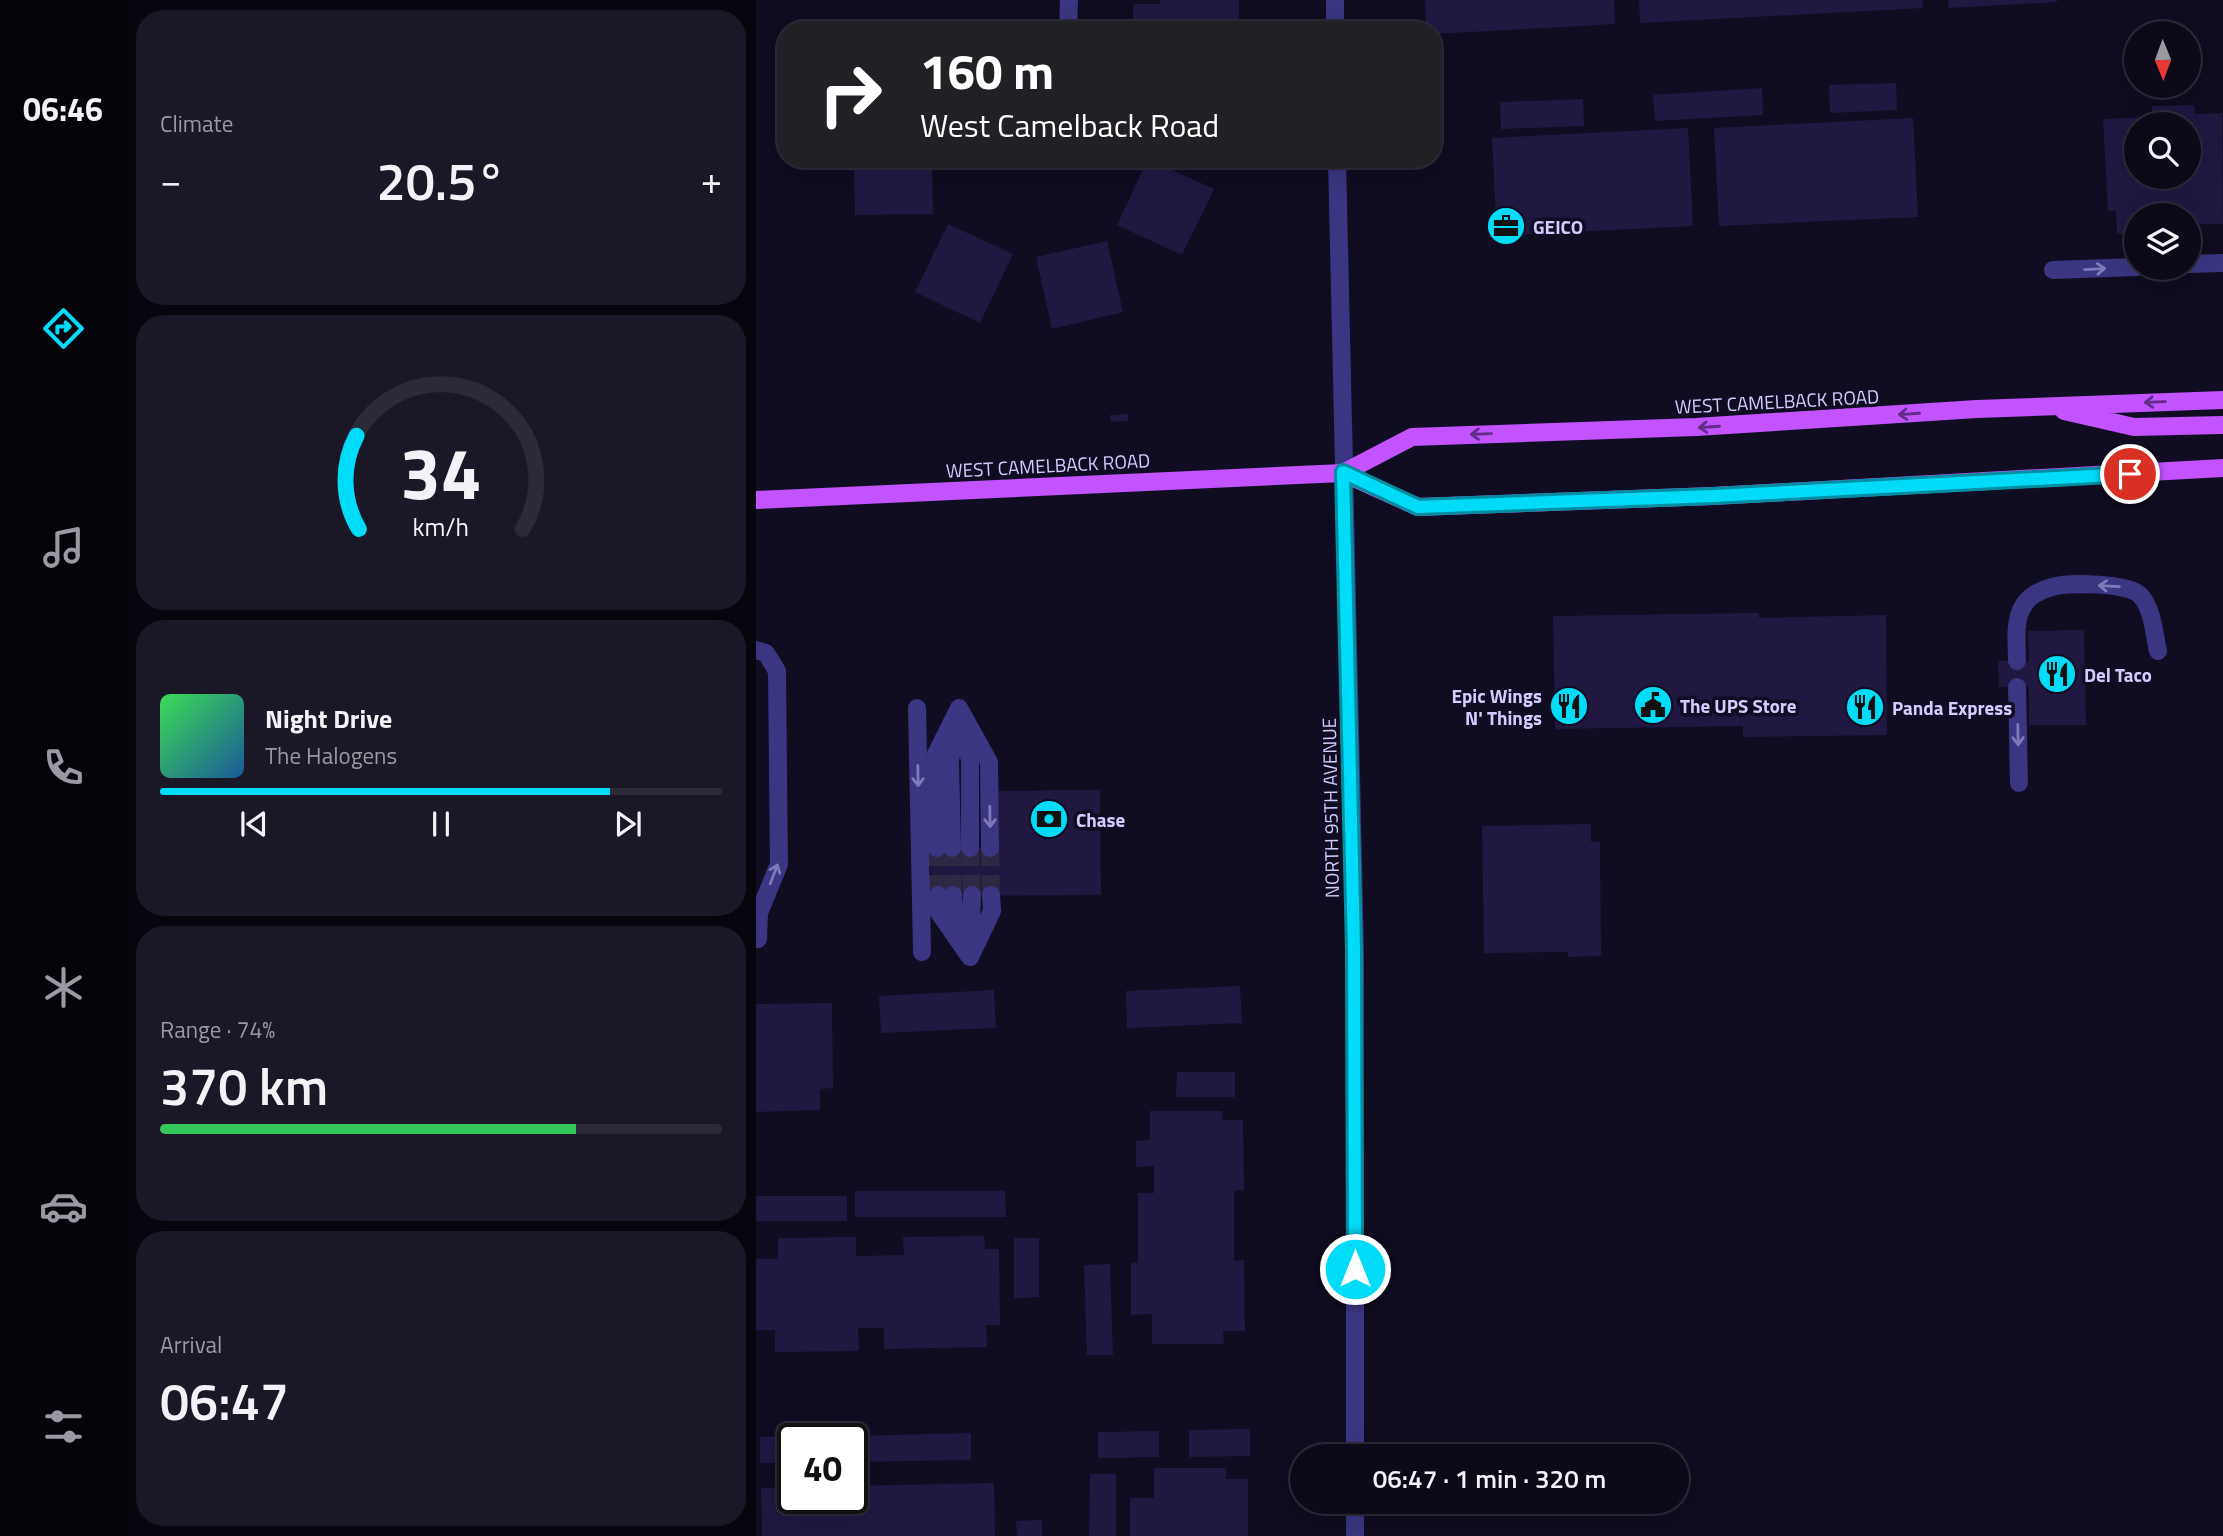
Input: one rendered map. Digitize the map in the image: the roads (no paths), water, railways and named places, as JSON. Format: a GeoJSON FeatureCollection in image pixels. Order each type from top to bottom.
{"type":"FeatureCollection","features":[{"type":"Feature","properties":{"kind":"main road","name":"WEST CAMELBACK ROAD"},"geometry":{"type":"LineString","coordinates":[[756,500],[1343,472],[1412,437],[1696,427],[2041,406],[2223,400]]}},
{"type":"Feature","properties":{"kind":"main road"},"geometry":{"type":"LineString","coordinates":[[2041,406],[2134,427],[2223,425]]}},
{"type":"Feature","properties":{"kind":"main road","name":"WEST CAMELBACK ROAD"},"geometry":{"type":"LineString","coordinates":[[1343,472],[1418,507],[1713,496],[2223,468]]}},
{"type":"Feature","properties":{"kind":"street"},"geometry":{"type":"LineString","coordinates":[[1068,21],[1069,0]]}},
{"type":"Feature","properties":{"kind":"street"},"geometry":{"type":"LineString","coordinates":[[1335,0],[1335,21]]}},
{"type":"Feature","properties":{"kind":"street","name":"NORTH 95TH AVENUE"},"geometry":{"type":"LineString","coordinates":[[1337,168],[1354,950],[1355,1444]]}},
{"type":"Feature","properties":{"kind":"street"},"geometry":{"type":"LineString","coordinates":[[2201,264],[2223,263]]}},
{"type":"Feature","properties":{"kind":"street"},"geometry":{"type":"LineString","coordinates":[[2053,270],[2124,267]]}},
{"type":"Feature","properties":{"kind":"street"},"geometry":{"type":"LineString","coordinates":[[2017,661],[2018,622],[2022,607],[2033,595],[2054,586],[2112,585],[2131,588],[2141,596],[2149,611],[2158,651]]}},
{"type":"Feature","properties":{"kind":"street"},"geometry":{"type":"LineString","coordinates":[[756,650],[766,653],[777,671],[779,836],[779,864],[759,914],[758,939]]}},
{"type":"Feature","properties":{"kind":"street"},"geometry":{"type":"LineString","coordinates":[[2017,687],[2019,783]]}},
{"type":"Feature","properties":{"kind":"street"},"geometry":{"type":"LineString","coordinates":[[917,708],[922,952]]}},
{"type":"Feature","properties":{"kind":"street"},"geometry":{"type":"LineString","coordinates":[[959,708],[989,762],[990,848]]}},
{"type":"Feature","properties":{"kind":"street"},"geometry":{"type":"LineString","coordinates":[[959,708],[970,761],[953,848],[936,754],[959,708]]}},
{"type":"Feature","properties":{"kind":"street"},"geometry":{"type":"LineString","coordinates":[[946,895],[970,957]]}},
{"type":"Feature","properties":{"kind":"street"},"geometry":{"type":"LineString","coordinates":[[970,957],[972,895]]}},
{"type":"Feature","properties":{"kind":"street"},"geometry":{"type":"LineString","coordinates":[[970,957],[992,911],[991,895]]}},
{"type":"Feature","properties":{"kind":"street"},"geometry":{"type":"LineString","coordinates":[[1355,1514],[1355,1536]]}},
{"type":"Feature","properties":{"kind":"tunnel"},"geometry":{"type":"LineString","coordinates":[[937,848],[938,895]]}},
{"type":"Feature","properties":{"kind":"tunnel"},"geometry":{"type":"LineString","coordinates":[[952,848],[953,895]]}},
{"type":"Feature","properties":{"kind":"tunnel"},"geometry":{"type":"LineString","coordinates":[[970,848],[972,895]]}},
{"type":"Feature","properties":{"kind":"tunnel"},"geometry":{"type":"LineString","coordinates":[[990,848],[991,895]]}},
{"type":"Feature","properties":{"kind":"place","name":"GEICO"},"geometry":{"type":"Point","coordinates":[1506,226]}},
{"type":"Feature","properties":{"kind":"place","name":"Del Taco"},"geometry":{"type":"Point","coordinates":[2057,674]}},
{"type":"Feature","properties":{"kind":"place","name":"The UPS Store"},"geometry":{"type":"Point","coordinates":[1653,705]}},
{"type":"Feature","properties":{"kind":"place","name":"Epic Wings N' Things"},"geometry":{"type":"Point","coordinates":[1569,706]}},
{"type":"Feature","properties":{"kind":"place","name":"Panda Express"},"geometry":{"type":"Point","coordinates":[1865,707]}},
{"type":"Feature","properties":{"kind":"place","name":"Chase"},"geometry":{"type":"Point","coordinates":[1049,819]}}]}
